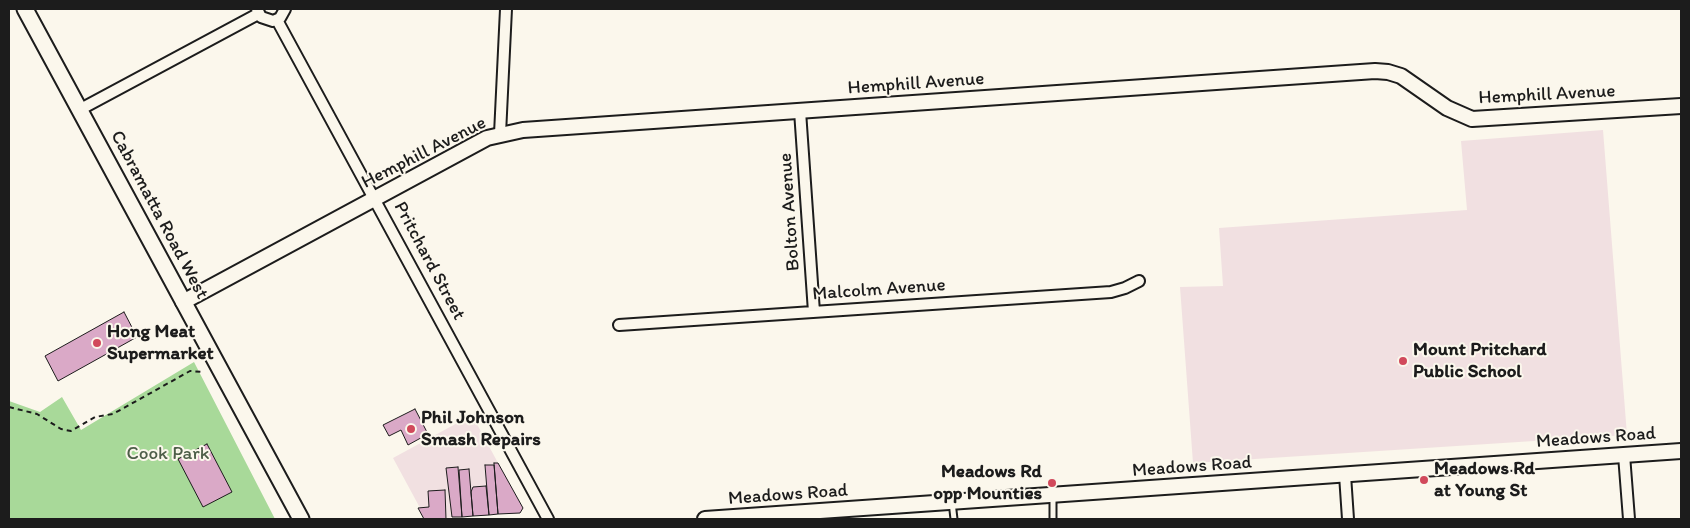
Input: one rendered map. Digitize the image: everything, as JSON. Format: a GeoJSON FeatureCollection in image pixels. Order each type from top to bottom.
{"type":"FeatureCollection","features":[{"type":"Feature","properties":{"kind":"main road","name":"Cabramatta Road West"},"geometry":{"type":"LineString","coordinates":[[25,9],[301,519]]}},
{"type":"Feature","properties":{"kind":"street"},"geometry":{"type":"LineString","coordinates":[[80,110],[258,11],[269,21],[277,20],[285,9]]}},
{"type":"Feature","properties":{"kind":"street"},"geometry":{"type":"LineString","coordinates":[[500,134],[506,9]]}},
{"type":"Feature","properties":{"kind":"street","name":"Pritchard Street"},"geometry":{"type":"LineString","coordinates":[[277,20],[548,519]]}},
{"type":"Feature","properties":{"kind":"street","name":"Hemphill Avenue"},"geometry":{"type":"LineString","coordinates":[[182,302],[500,134],[524,130],[1375,71],[1401,76],[1447,108],[1472,119],[1681,106]]}},
{"type":"Feature","properties":{"kind":"street","name":"Bolton Avenue"},"geometry":{"type":"LineString","coordinates":[[800,111],[814,312]]}},
{"type":"Feature","properties":{"kind":"street","name":"Malcolm Avenue"},"geometry":{"type":"LineString","coordinates":[[620,325],[1111,292],[1140,281]]}},
{"type":"Feature","properties":{"kind":"street","name":"Meadows Road"},"geometry":{"type":"LineString","coordinates":[[705,519],[1681,451]]}},
{"type":"Feature","properties":{"kind":"street"},"geometry":{"type":"LineString","coordinates":[[1624,455],[1628,519]]}},
{"type":"Feature","properties":{"kind":"street"},"geometry":{"type":"LineString","coordinates":[[1345,475],[1348,519]]}},
{"type":"Feature","properties":{"kind":"lane"},"geometry":{"type":"LineString","coordinates":[[1053,495],[1053,519]]}},
{"type":"Feature","properties":{"kind":"lane"},"geometry":{"type":"LineString","coordinates":[[952,502],[954,519]]}},
{"type":"Feature","properties":{"kind":"path"},"geometry":{"type":"LineString","coordinates":[[9,407],[37,414],[61,429],[71,431],[96,417],[113,414],[190,371],[202,372]]}},
{"type":"Feature","properties":{"kind":"shaded area","name":"Mount Pritchard Public School"},"geometry":{"type":"Polygon","coordinates":[[[1603,130],[1627,435],[1193,463],[1180,287],[1223,286],[1219,228],[1467,210],[1461,141],[1603,130]]]}},
{"type":"Feature","properties":{"kind":"shaded area"},"geometry":{"type":"Polygon","coordinates":[[[472,415],[523,509],[520,513],[426,519],[393,458],[472,415]]]}},
{"type":"Feature","properties":{"kind":"green space","name":"Cook Park"},"geometry":{"type":"Polygon","coordinates":[[[194,362],[275,519],[9,519],[9,401],[40,412],[62,397],[81,430],[194,362]]]}},
{"type":"Feature","properties":{"kind":"building"},"geometry":{"type":"Polygon","coordinates":[[[124,312],[137,337],[58,381],[45,356],[124,312]]]}},
{"type":"Feature","properties":{"kind":"building"},"geometry":{"type":"Polygon","coordinates":[[[415,409],[428,434],[408,445],[401,430],[389,436],[383,425],[415,409]]]}},
{"type":"Feature","properties":{"kind":"building"},"geometry":{"type":"Polygon","coordinates":[[[207,444],[232,492],[203,507],[178,459],[207,444]]]}},
{"type":"Feature","properties":{"kind":"building"},"geometry":{"type":"Polygon","coordinates":[[[494,463],[498,463],[523,508],[520,513],[498,514],[494,463]]]}},
{"type":"Feature","properties":{"kind":"building"},"geometry":{"type":"Polygon","coordinates":[[[485,465],[494,465],[498,514],[489,515],[485,465]]]}},
{"type":"Feature","properties":{"kind":"building"},"geometry":{"type":"Polygon","coordinates":[[[458,467],[462,517],[452,517],[446,468],[458,467]]]}},
{"type":"Feature","properties":{"kind":"building"},"geometry":{"type":"Polygon","coordinates":[[[469,469],[473,516],[462,517],[459,470],[469,469]]]}},
{"type":"Feature","properties":{"kind":"building"},"geometry":{"type":"Polygon","coordinates":[[[486,486],[489,515],[473,516],[471,492],[473,487],[486,486]]]}},
{"type":"Feature","properties":{"kind":"building"},"geometry":{"type":"Polygon","coordinates":[[[445,490],[446,519],[424,519],[418,508],[429,507],[428,491],[445,490]]]}},
{"type":"Feature","properties":{"kind":"place","name":"Hong Meat Supermarket"},"geometry":{"type":"Point","coordinates":[97,343]}},
{"type":"Feature","properties":{"kind":"place","name":"Mount Pritchard Public School"},"geometry":{"type":"Point","coordinates":[1403,361]}},
{"type":"Feature","properties":{"kind":"place","name":"Phil Johnson Smash Repairs"},"geometry":{"type":"Point","coordinates":[411,429]}},
{"type":"Feature","properties":{"kind":"place","name":"Meadows Rd at Young St"},"geometry":{"type":"Point","coordinates":[1424,480]}},
{"type":"Feature","properties":{"kind":"place","name":"Meadows Rd opp Mounties"},"geometry":{"type":"Point","coordinates":[1052,483]}}]}
